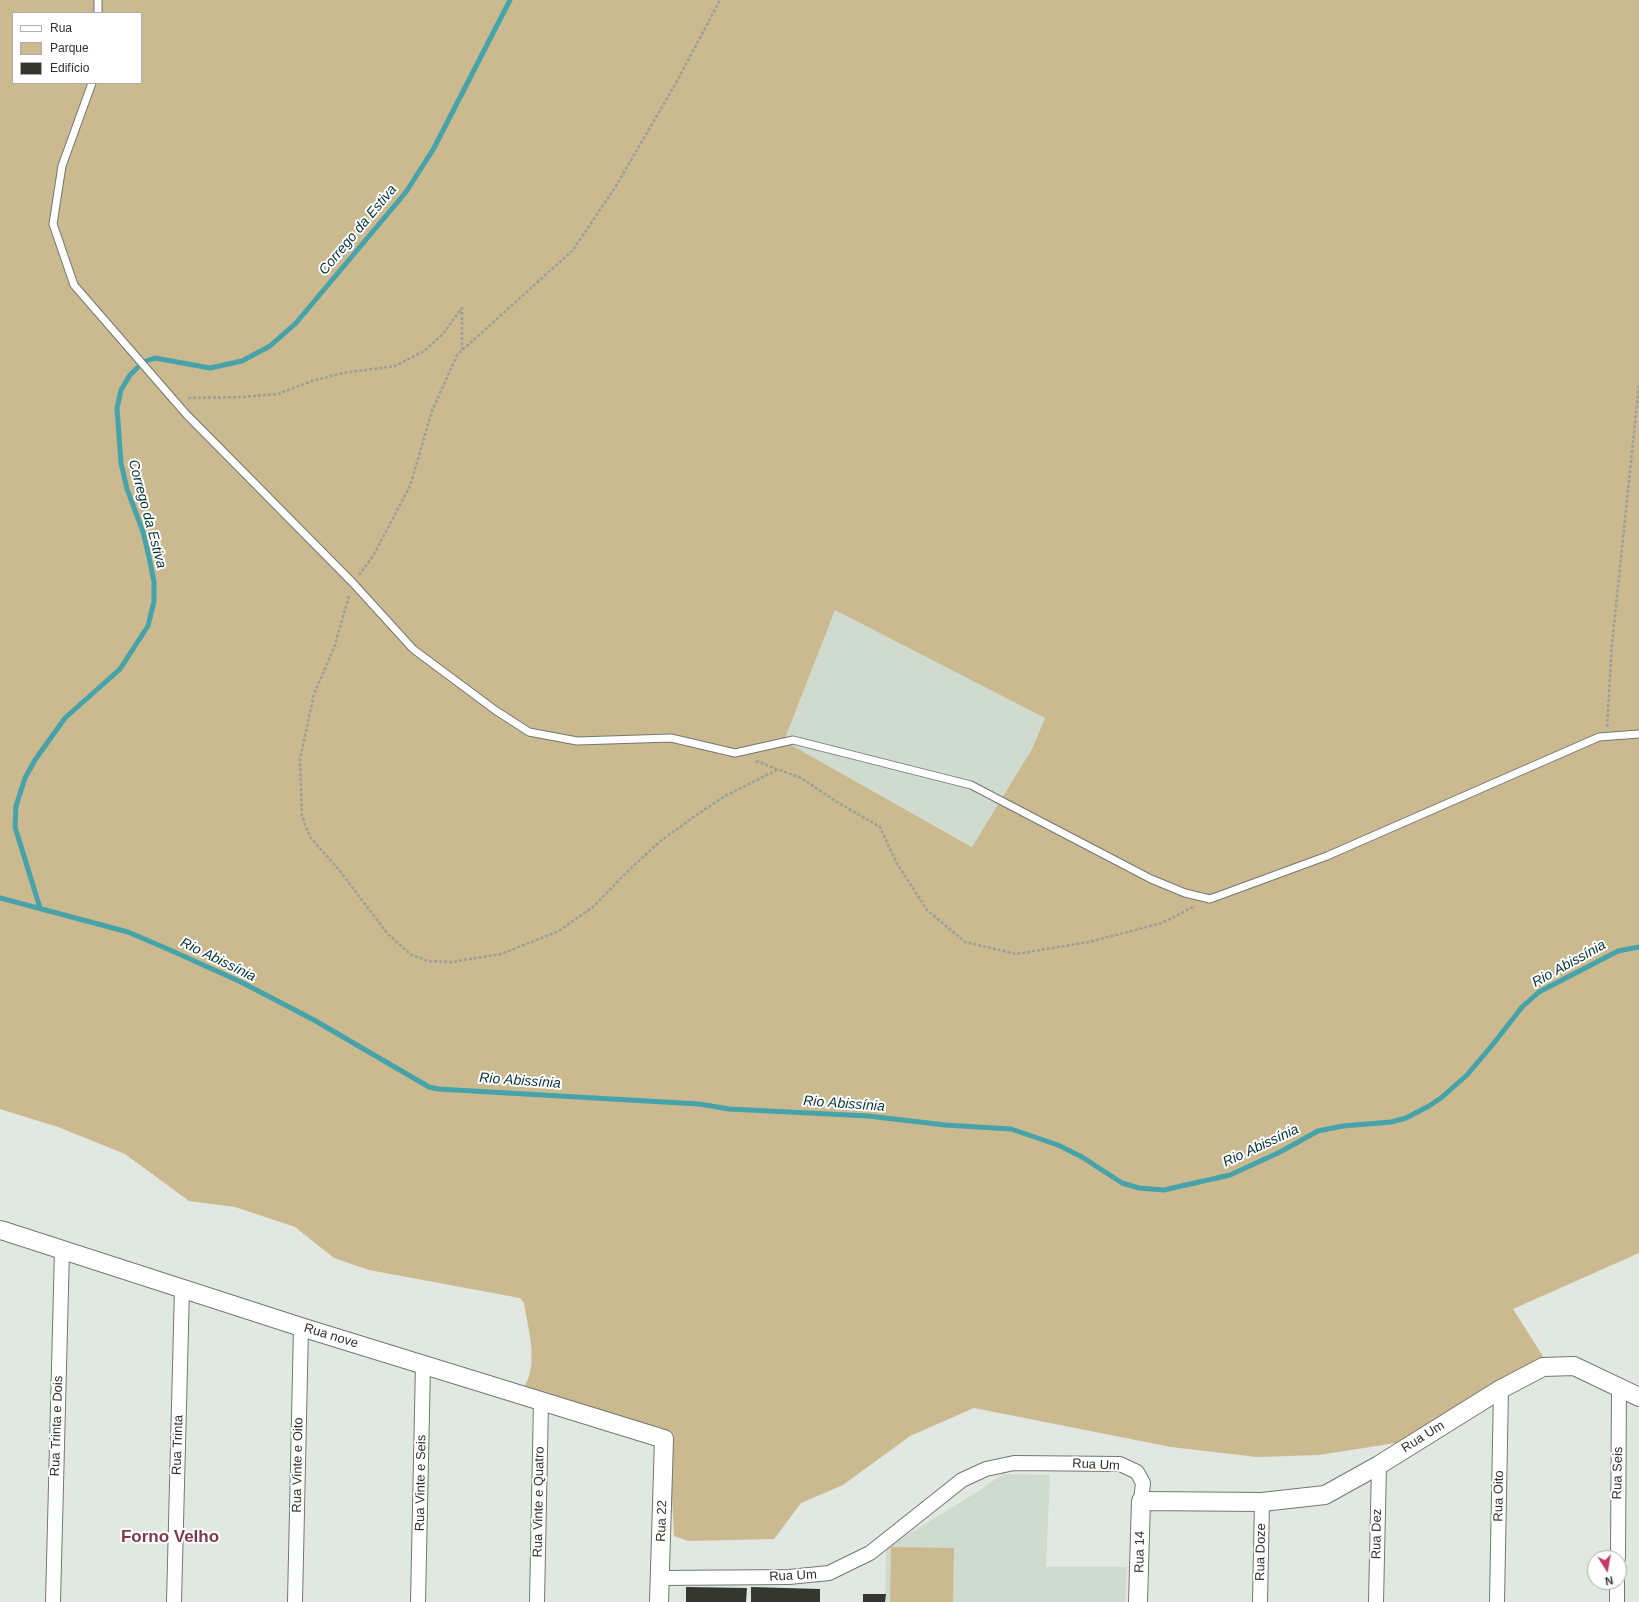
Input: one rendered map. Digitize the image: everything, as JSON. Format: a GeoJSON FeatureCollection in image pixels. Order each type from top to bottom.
{"type":"FeatureCollection","features":[{"type":"Feature","properties":{"kind":"street","name":"Rua nove"},"geometry":{"type":"LineString","coordinates":[[0,1230],[301,1327],[664,1439]]}},
{"type":"Feature","properties":{"kind":"street","name":"Rua Trinta e Dois"},"geometry":{"type":"LineString","coordinates":[[52,1602],[62,1250]]}},
{"type":"Feature","properties":{"kind":"street","name":"Rua Trinta"},"geometry":{"type":"LineString","coordinates":[[174,1602],[182,1288]]}},
{"type":"Feature","properties":{"kind":"street","name":"Rua Vinte e Oito"},"geometry":{"type":"LineString","coordinates":[[295,1602],[301,1327]]}},
{"type":"Feature","properties":{"kind":"street","name":"Rua Vinte e Seis"},"geometry":{"type":"LineString","coordinates":[[418,1602],[423,1364]]}},
{"type":"Feature","properties":{"kind":"street","name":"Rua Um"},"geometry":{"type":"LineString","coordinates":[[660,1578],[789,1577],[829,1573],[870,1554],[962,1480],[986,1469],[1014,1463],[1120,1464],[1137,1472],[1143,1483],[1141,1501],[1262,1502],[1325,1495],[1379,1465],[1501,1389],[1543,1367],[1574,1366],[1619,1387]]}},
{"type":"Feature","properties":{"kind":"street"},"geometry":{"type":"LineString","coordinates":[[1619,1387],[1639,1397]]}},
{"type":"Feature","properties":{"kind":"street","name":"Rua Seis"},"geometry":{"type":"LineString","coordinates":[[1618,1550],[1619,1387]]}},
{"type":"Feature","properties":{"kind":"street","name":"Rua Oito"},"geometry":{"type":"LineString","coordinates":[[1497,1602],[1501,1389]]}},
{"type":"Feature","properties":{"kind":"street","name":"Rua Vinte e Quatro"},"geometry":{"type":"LineString","coordinates":[[537,1602],[541,1401]]}},
{"type":"Feature","properties":{"kind":"street","name":"Rua 22"},"geometry":{"type":"LineString","coordinates":[[659,1602],[664,1439]]}},
{"type":"Feature","properties":{"kind":"street","name":"Rua Dez"},"geometry":{"type":"LineString","coordinates":[[1376,1602],[1379,1465]]}},
{"type":"Feature","properties":{"kind":"street","name":"Rua 14"},"geometry":{"type":"LineString","coordinates":[[1138,1602],[1141,1501]]}},
{"type":"Feature","properties":{"kind":"street","name":"Rua Doze"},"geometry":{"type":"LineString","coordinates":[[1260,1602],[1262,1502]]}},
{"type":"Feature","properties":{"kind":"street"},"geometry":{"type":"LineString","coordinates":[[1617,1590],[1617,1602]]}},
{"type":"Feature","properties":{"kind":"lane"},"geometry":{"type":"LineString","coordinates":[[98,0],[98,12]]}},
{"type":"Feature","properties":{"kind":"lane"},"geometry":{"type":"LineString","coordinates":[[92,84],[62,166],[53,224],[74,285],[174,400],[353,583],[413,650],[495,710],[529,732],[577,741],[671,738],[735,753],[793,740],[972,785],[1151,879],[1185,893],[1210,899],[1327,856],[1598,737],[1639,734]]}},
{"type":"Feature","properties":{"kind":"path"},"geometry":{"type":"LineString","coordinates":[[720,0],[676,83],[616,186],[573,250],[457,355],[432,411],[410,486],[373,556],[353,583],[334,648],[314,694],[300,759],[302,816],[310,837],[340,871],[387,933],[410,954],[428,961],[452,962],[501,954],[559,931],[594,906],[632,867],[662,840],[725,796],[779,769]]}},
{"type":"Feature","properties":{"kind":"path"},"geometry":{"type":"LineString","coordinates":[[174,400],[196,397],[243,397],[278,394],[312,381],[343,373],[395,366],[424,351],[443,334],[462,307],[462,351]]}},
{"type":"Feature","properties":{"kind":"path"},"geometry":{"type":"LineString","coordinates":[[1606,737],[1612,644],[1639,385]]}},
{"type":"Feature","properties":{"kind":"path"},"geometry":{"type":"LineString","coordinates":[[735,753],[801,778],[837,802],[880,827],[896,862],[927,910],[965,942],[1016,954],[1089,942],[1162,922],[1210,899]]}},
{"type":"Feature","properties":{"kind":"shaded area"},"geometry":{"type":"Polygon","coordinates":[[[835,609],[1045,718],[1032,749],[973,847],[784,741],[835,609]]]}},
{"type":"Feature","properties":{"kind":"shaded area"},"geometry":{"type":"Polygon","coordinates":[[[1003,1474],[1050,1475],[1046,1567],[1127,1567],[1125,1602],[885,1602],[886,1550],[892,1544],[979,1491],[1003,1474]]]}},
{"type":"Feature","properties":{"kind":"green space"},"geometry":{"type":"Polygon","coordinates":[[[0,0],[1639,0],[1639,1253],[1513,1309],[1544,1358],[1402,1442],[1319,1455],[1257,1457],[1171,1447],[974,1408],[910,1436],[843,1485],[801,1503],[774,1539],[688,1541],[674,1536],[670,1435],[522,1390],[527,1381],[532,1359],[530,1336],[524,1303],[520,1298],[369,1270],[334,1258],[295,1227],[235,1207],[189,1201],[125,1154],[58,1127],[0,1109],[0,0]],[[835,610],[784,741],[972,847],[1032,749],[1045,718],[835,610]]]}},
{"type":"Feature","properties":{"kind":"green space"},"geometry":{"type":"Polygon","coordinates":[[[891,1547],[954,1548],[953,1602],[890,1602],[891,1547]]]}},
{"type":"Feature","properties":{"kind":"building"},"geometry":{"type":"Polygon","coordinates":[[[686,1587],[747,1588],[746,1602],[686,1602],[686,1587]]]}},
{"type":"Feature","properties":{"kind":"building"},"geometry":{"type":"Polygon","coordinates":[[[751,1587],[820,1589],[820,1602],[751,1602],[751,1587]]]}},
{"type":"Feature","properties":{"kind":"building"},"geometry":{"type":"Polygon","coordinates":[[[863,1594],[886,1594],[885,1602],[863,1602],[863,1594]]]}},
{"type":"Feature","properties":{"kind":"waterway","name":"Corrego da Estiva"},"geometry":{"type":"LineString","coordinates":[[143,362],[155,358],[210,368],[242,361],[270,346],[296,323],[406,192],[434,148],[510,0]]}},
{"type":"Feature","properties":{"kind":"waterway","name":"Corrego da Estiva"},"geometry":{"type":"LineString","coordinates":[[40,908],[15,827],[16,806],[25,778],[35,760],[65,718],[120,669],[148,626],[154,601],[154,582],[149,557],[143,532],[127,489],[121,463],[117,408],[121,390],[130,375],[137,368]]}},
{"type":"Feature","properties":{"kind":"waterway","name":"Rio Abissínia"},"geometry":{"type":"LineString","coordinates":[[0,898],[128,932],[170,950],[241,982],[314,1020],[429,1087],[438,1089],[699,1104],[729,1109],[868,1116],[945,1125],[1011,1129],[1058,1145],[1082,1157],[1122,1183],[1139,1188],[1164,1190],[1230,1175],[1280,1152],[1318,1131],[1343,1126],[1391,1122],[1406,1118],[1441,1098],[1467,1075],[1522,1007],[1539,992],[1618,951],[1639,947]]}},
{"type":"Feature","properties":{"kind":"district","name":"Forno Velho"},"geometry":{"type":"Point","coordinates":[170,1537]}}]}
